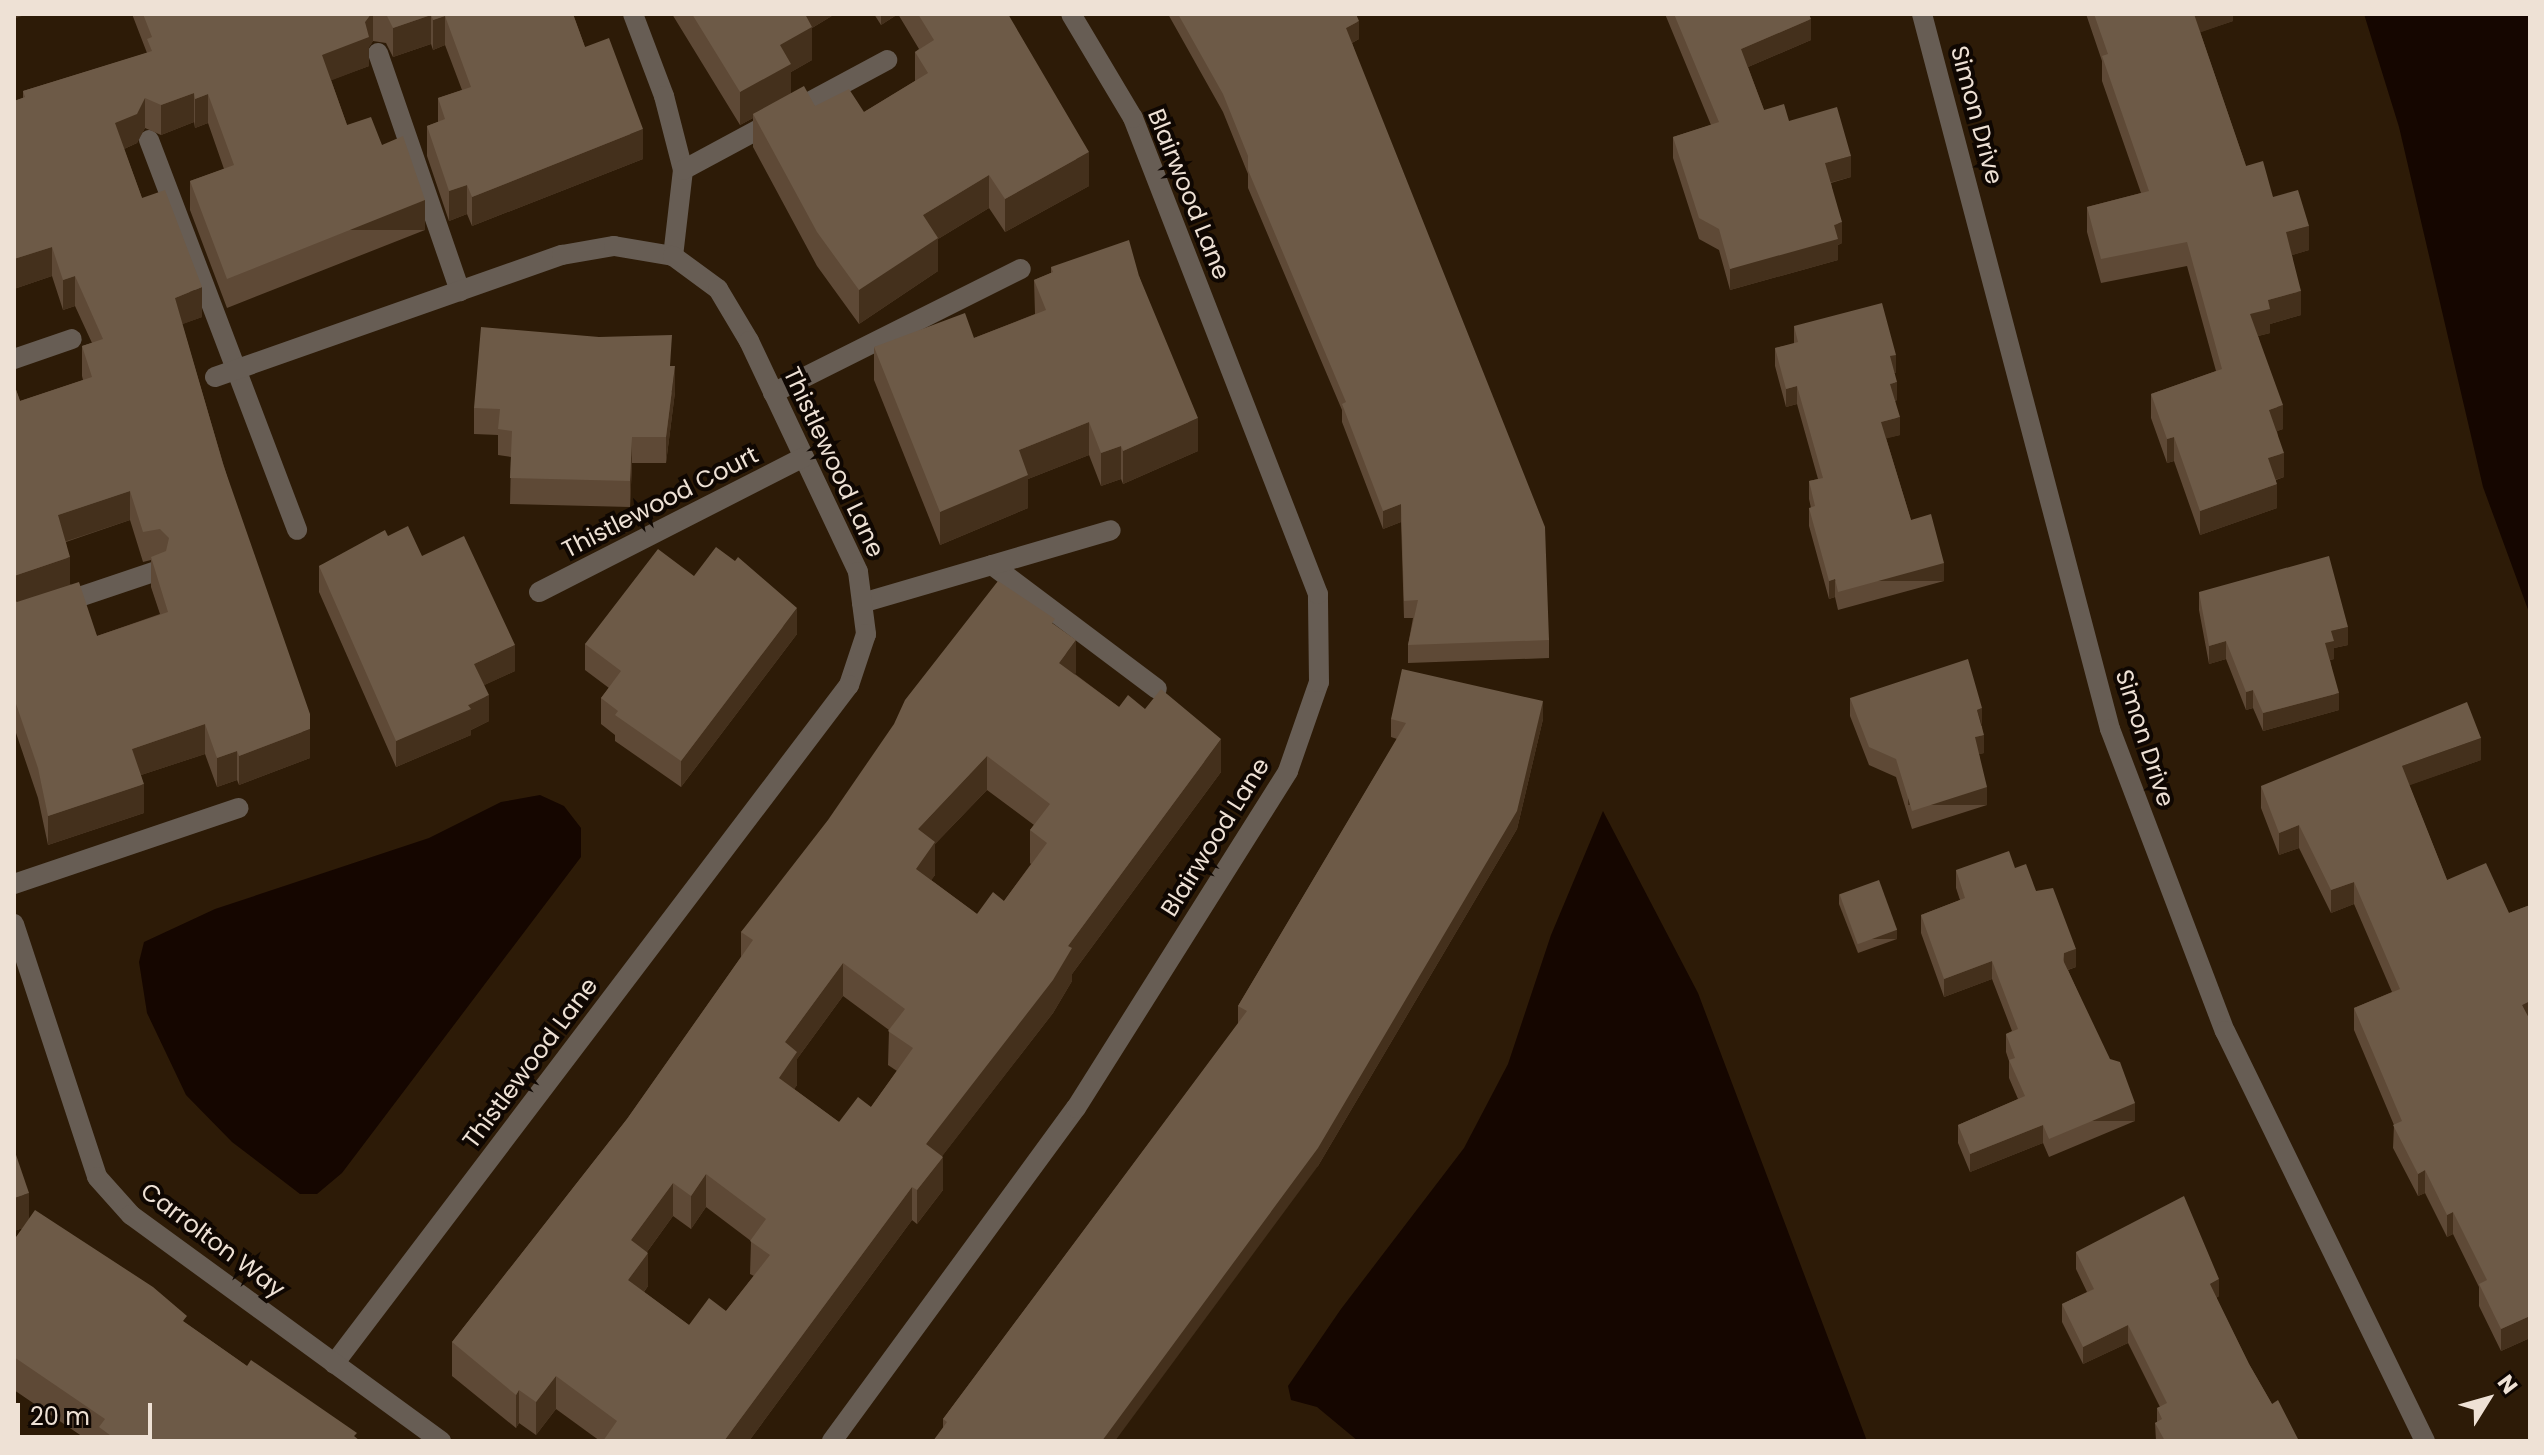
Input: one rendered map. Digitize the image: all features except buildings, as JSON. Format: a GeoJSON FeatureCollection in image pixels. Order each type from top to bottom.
{"type":"FeatureCollection","features":[{"type":"Feature","properties":{"kind":"street"},"geometry":{"type":"LineString","coordinates":[[633,14],[664,96],[683,170],[673,256]]}},
{"type":"Feature","properties":{"kind":"street","name":"Blairwood Lane"},"geometry":{"type":"LineString","coordinates":[[832,1441],[1076,1108],[1288,771],[1319,682],[1318,594],[1133,118],[1071,14]]}},
{"type":"Feature","properties":{"kind":"street","name":"Simon Drive"},"geometry":{"type":"LineString","coordinates":[[1922,14],[2110,729],[2225,1031],[2425,1441]]}},
{"type":"Feature","properties":{"kind":"street"},"geometry":{"type":"LineString","coordinates":[[378,53],[460,291]]}},
{"type":"Feature","properties":{"kind":"street"},"geometry":{"type":"LineString","coordinates":[[683,170],[887,60]]}},
{"type":"Feature","properties":{"kind":"street"},"geometry":{"type":"LineString","coordinates":[[149,140],[297,530]]}},
{"type":"Feature","properties":{"kind":"street","name":"Thistlewood Lane"},"geometry":{"type":"LineString","coordinates":[[215,377],[460,291],[588,251],[614,246],[673,256],[718,289],[773,393],[858,572],[866,634],[849,685],[334,1364]]}},
{"type":"Feature","properties":{"kind":"street"},"geometry":{"type":"LineString","coordinates":[[773,393],[1021,269]]}},
{"type":"Feature","properties":{"kind":"street"},"geometry":{"type":"LineString","coordinates":[[14,359],[72,339]]}},
{"type":"Feature","properties":{"kind":"street","name":"Thistlewood Court"},"geometry":{"type":"LineString","coordinates":[[539,592],[804,457]]}},
{"type":"Feature","properties":{"kind":"street"},"geometry":{"type":"LineString","coordinates":[[862,603],[1111,530]]}},
{"type":"Feature","properties":{"kind":"street"},"geometry":{"type":"LineString","coordinates":[[992,565],[1157,689]]}},
{"type":"Feature","properties":{"kind":"street"},"geometry":{"type":"LineString","coordinates":[[14,619],[157,571]]}},
{"type":"Feature","properties":{"kind":"street"},"geometry":{"type":"LineString","coordinates":[[14,884],[239,808]]}},
{"type":"Feature","properties":{"kind":"street","name":"Carrolton Way"},"geometry":{"type":"LineString","coordinates":[[14,924],[97,1177],[131,1215],[441,1441]]}},
{"type":"Feature","properties":{"kind":"shaded area"},"geometry":{"type":"Polygon","coordinates":[[[2364,14],[2530,14],[2530,615],[2483,487],[2399,127],[2364,14]]]}},
{"type":"Feature","properties":{"kind":"shaded area"},"geometry":{"type":"Polygon","coordinates":[[[540,795],[564,806],[581,828],[581,857],[342,1173],[317,1194],[300,1194],[232,1142],[186,1095],[147,1013],[139,962],[144,942],[215,909],[429,838],[501,802],[540,795]]]}},
{"type":"Feature","properties":{"kind":"shaded area"},"geometry":{"type":"Polygon","coordinates":[[[1603,811],[1698,993],[1867,1441],[1358,1441],[1317,1407],[1291,1400],[1288,1386],[1341,1309],[1464,1148],[1508,1064],[1551,935],[1603,811]]]}}]}
